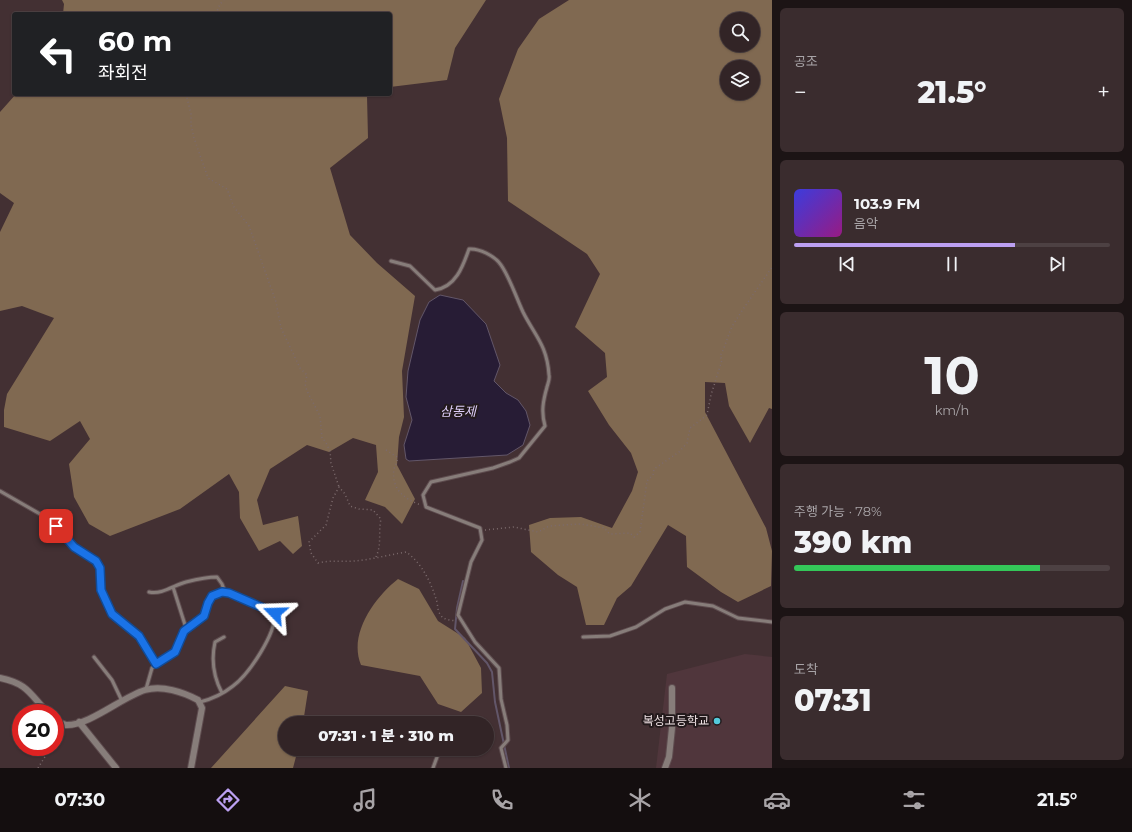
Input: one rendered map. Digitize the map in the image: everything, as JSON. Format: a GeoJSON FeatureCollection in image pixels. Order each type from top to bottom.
{"type":"FeatureCollection","features":[{"type":"Feature","properties":{"kind":"street"},"geometry":{"type":"LineString","coordinates":[[0,678],[19,683],[25,687],[40,704]]}},
{"type":"Feature","properties":{"kind":"street"},"geometry":{"type":"LineString","coordinates":[[66,725],[79,722],[146,690],[156,688],[177,691],[193,697],[200,702],[202,713],[191,768]]}},
{"type":"Feature","properties":{"kind":"street"},"geometry":{"type":"LineString","coordinates":[[665,768],[672,728],[672,688]]}},
{"type":"Feature","properties":{"kind":"street"},"geometry":{"type":"LineString","coordinates":[[79,722],[116,768]]}},
{"type":"Feature","properties":{"kind":"lane"},"geometry":{"type":"LineString","coordinates":[[391,261],[410,266],[435,290],[442,289],[454,279],[462,269],[469,249],[474,249],[487,254],[500,264],[524,314],[540,339],[546,354],[550,377],[543,401],[542,415],[545,426],[519,458],[493,468],[430,482],[423,495],[426,507],[482,530],[482,540],[471,562],[458,615],[475,642],[499,668],[501,699],[507,725],[508,740],[501,748],[506,768]]}},
{"type":"Feature","properties":{"kind":"lane"},"geometry":{"type":"LineString","coordinates":[[0,491],[47,518],[74,547],[96,561],[100,568],[101,590],[112,614],[139,636],[156,664]]}},
{"type":"Feature","properties":{"kind":"lane"},"geometry":{"type":"LineString","coordinates":[[149,592],[158,593],[207,577],[217,577],[225,592]]}},
{"type":"Feature","properties":{"kind":"lane"},"geometry":{"type":"LineString","coordinates":[[173,587],[186,628]]}},
{"type":"Feature","properties":{"kind":"lane"},"geometry":{"type":"LineString","coordinates":[[146,690],[150,672],[156,664],[175,652],[186,628],[204,616],[212,596],[225,592],[275,613],[276,618],[272,634],[251,666],[233,686],[222,693],[200,702]]}},
{"type":"Feature","properties":{"kind":"lane"},"geometry":{"type":"LineString","coordinates":[[583,637],[610,636],[636,627],[665,609],[685,602],[713,606],[738,618],[772,622]]}},
{"type":"Feature","properties":{"kind":"lane"},"geometry":{"type":"LineString","coordinates":[[222,693],[214,673],[213,653],[215,642],[224,637]]}},
{"type":"Feature","properties":{"kind":"lane"},"geometry":{"type":"LineString","coordinates":[[94,657],[112,680],[123,702]]}},
{"type":"Feature","properties":{"kind":"lane"},"geometry":{"type":"LineString","coordinates":[[433,768],[437,756]]}},
{"type":"Feature","properties":{"kind":"path"},"geometry":{"type":"LineString","coordinates":[[217,12],[220,4],[224,0]]}},
{"type":"Feature","properties":{"kind":"path"},"geometry":{"type":"LineString","coordinates":[[186,96],[191,114],[190,125],[208,178],[227,189],[234,207],[249,226],[276,302],[281,328],[300,368],[307,375],[305,384],[320,416],[322,439],[325,441],[330,451],[331,463],[339,487],[346,494],[350,506],[359,509],[374,510],[381,519],[378,532],[381,543],[376,558]]}},
{"type":"Feature","properties":{"kind":"path"},"geometry":{"type":"LineString","coordinates":[[482,530],[514,527],[538,532],[549,526],[580,524],[600,526],[605,528],[607,532],[611,534],[630,533],[634,536],[640,532],[647,481],[653,475],[654,469],[679,452],[687,443],[690,428],[707,415],[710,395],[722,360],[720,356],[726,347],[728,337],[733,326],[772,268]]}},
{"type":"Feature","properties":{"kind":"path"},"geometry":{"type":"LineString","coordinates":[[386,450],[397,457],[394,472],[394,485],[403,496],[426,507]]}},
{"type":"Feature","properties":{"kind":"path"},"geometry":{"type":"LineString","coordinates":[[339,487],[333,498],[326,524],[309,542],[311,553],[318,563],[336,560],[352,562],[406,552],[413,557],[428,580],[437,600],[440,614],[446,620],[462,621]]}},
{"type":"Feature","properties":{"kind":"path"},"geometry":{"type":"LineString","coordinates":[[38,768],[45,756]]}},
{"type":"Feature","properties":{"kind":"shaded area"},"geometry":{"type":"Polygon","coordinates":[[[62,0],[486,0],[455,48],[447,80],[392,87],[392,12],[63,12],[64,4],[62,0]]]}},
{"type":"Feature","properties":{"kind":"shaded area"},"geometry":{"type":"Polygon","coordinates":[[[569,0],[772,0],[772,409],[769,408],[750,443],[729,406],[725,383],[705,382],[705,412],[766,528],[772,551],[771,586],[738,602],[721,592],[687,567],[686,536],[668,525],[631,586],[617,598],[604,625],[586,625],[577,587],[558,575],[531,552],[529,525],[550,518],[581,517],[612,528],[632,491],[638,472],[631,453],[609,425],[588,391],[607,377],[605,353],[575,327],[600,274],[587,254],[508,201],[507,138],[499,99],[518,49],[539,19],[569,0]]]}},
{"type":"Feature","properties":{"kind":"shaded area"},"geometry":{"type":"Polygon","coordinates":[[[14,96],[367,96],[368,138],[330,168],[350,235],[377,263],[415,296],[402,371],[404,417],[399,437],[397,465],[415,499],[402,524],[385,507],[365,500],[378,472],[376,445],[353,438],[329,452],[307,445],[270,469],[257,500],[263,525],[298,516],[302,546],[293,554],[280,541],[259,551],[240,518],[239,492],[229,474],[180,509],[110,536],[89,524],[74,497],[69,464],[90,439],[80,421],[50,441],[4,427],[4,410],[7,394],[54,318],[22,306],[0,311],[0,232],[14,203],[0,193],[0,112],[14,96]]]}},
{"type":"Feature","properties":{"kind":"shaded area"},"geometry":{"type":"Polygon","coordinates":[[[398,579],[419,589],[438,621],[465,638],[481,668],[482,693],[461,712],[438,704],[420,676],[361,665],[358,653],[358,641],[366,617],[381,596],[398,579]]]}},
{"type":"Feature","properties":{"kind":"shaded area","name":"복성고등학교"},"geometry":{"type":"Polygon","coordinates":[[[745,654],[772,657],[772,768],[656,768],[667,674],[745,654]]]}},
{"type":"Feature","properties":{"kind":"shaded area"},"geometry":{"type":"Polygon","coordinates":[[[285,686],[308,691],[304,716],[278,716],[278,756],[296,756],[293,768],[211,768],[285,686]]]}},
{"type":"Feature","properties":{"kind":"water","name":"삼동제"},"geometry":{"type":"Polygon","coordinates":[[[440,295],[463,300],[486,324],[500,365],[494,381],[506,393],[518,400],[526,411],[530,425],[523,445],[507,455],[409,461],[406,459],[404,445],[412,420],[406,397],[408,371],[420,320],[429,302],[440,295]]]}},
{"type":"Feature","properties":{"kind":"waterway"},"geometry":{"type":"LineString","coordinates":[[463,581],[457,608],[455,629],[487,663],[492,672],[495,702],[509,768]]}},
{"type":"Feature","properties":{"kind":"place","name":"복성고등학교"},"geometry":{"type":"Point","coordinates":[717,721]}},
{"type":"Feature","properties":{"kind":"route"},"geometry":{"type":"LineString","coordinates":[[56,526],[74,547],[92,557],[99,565],[101,590],[112,614],[139,636],[156,664],[175,652],[186,628],[204,616],[208,603],[212,596],[216,594],[222,592],[229,593],[275,613]]}}]}
